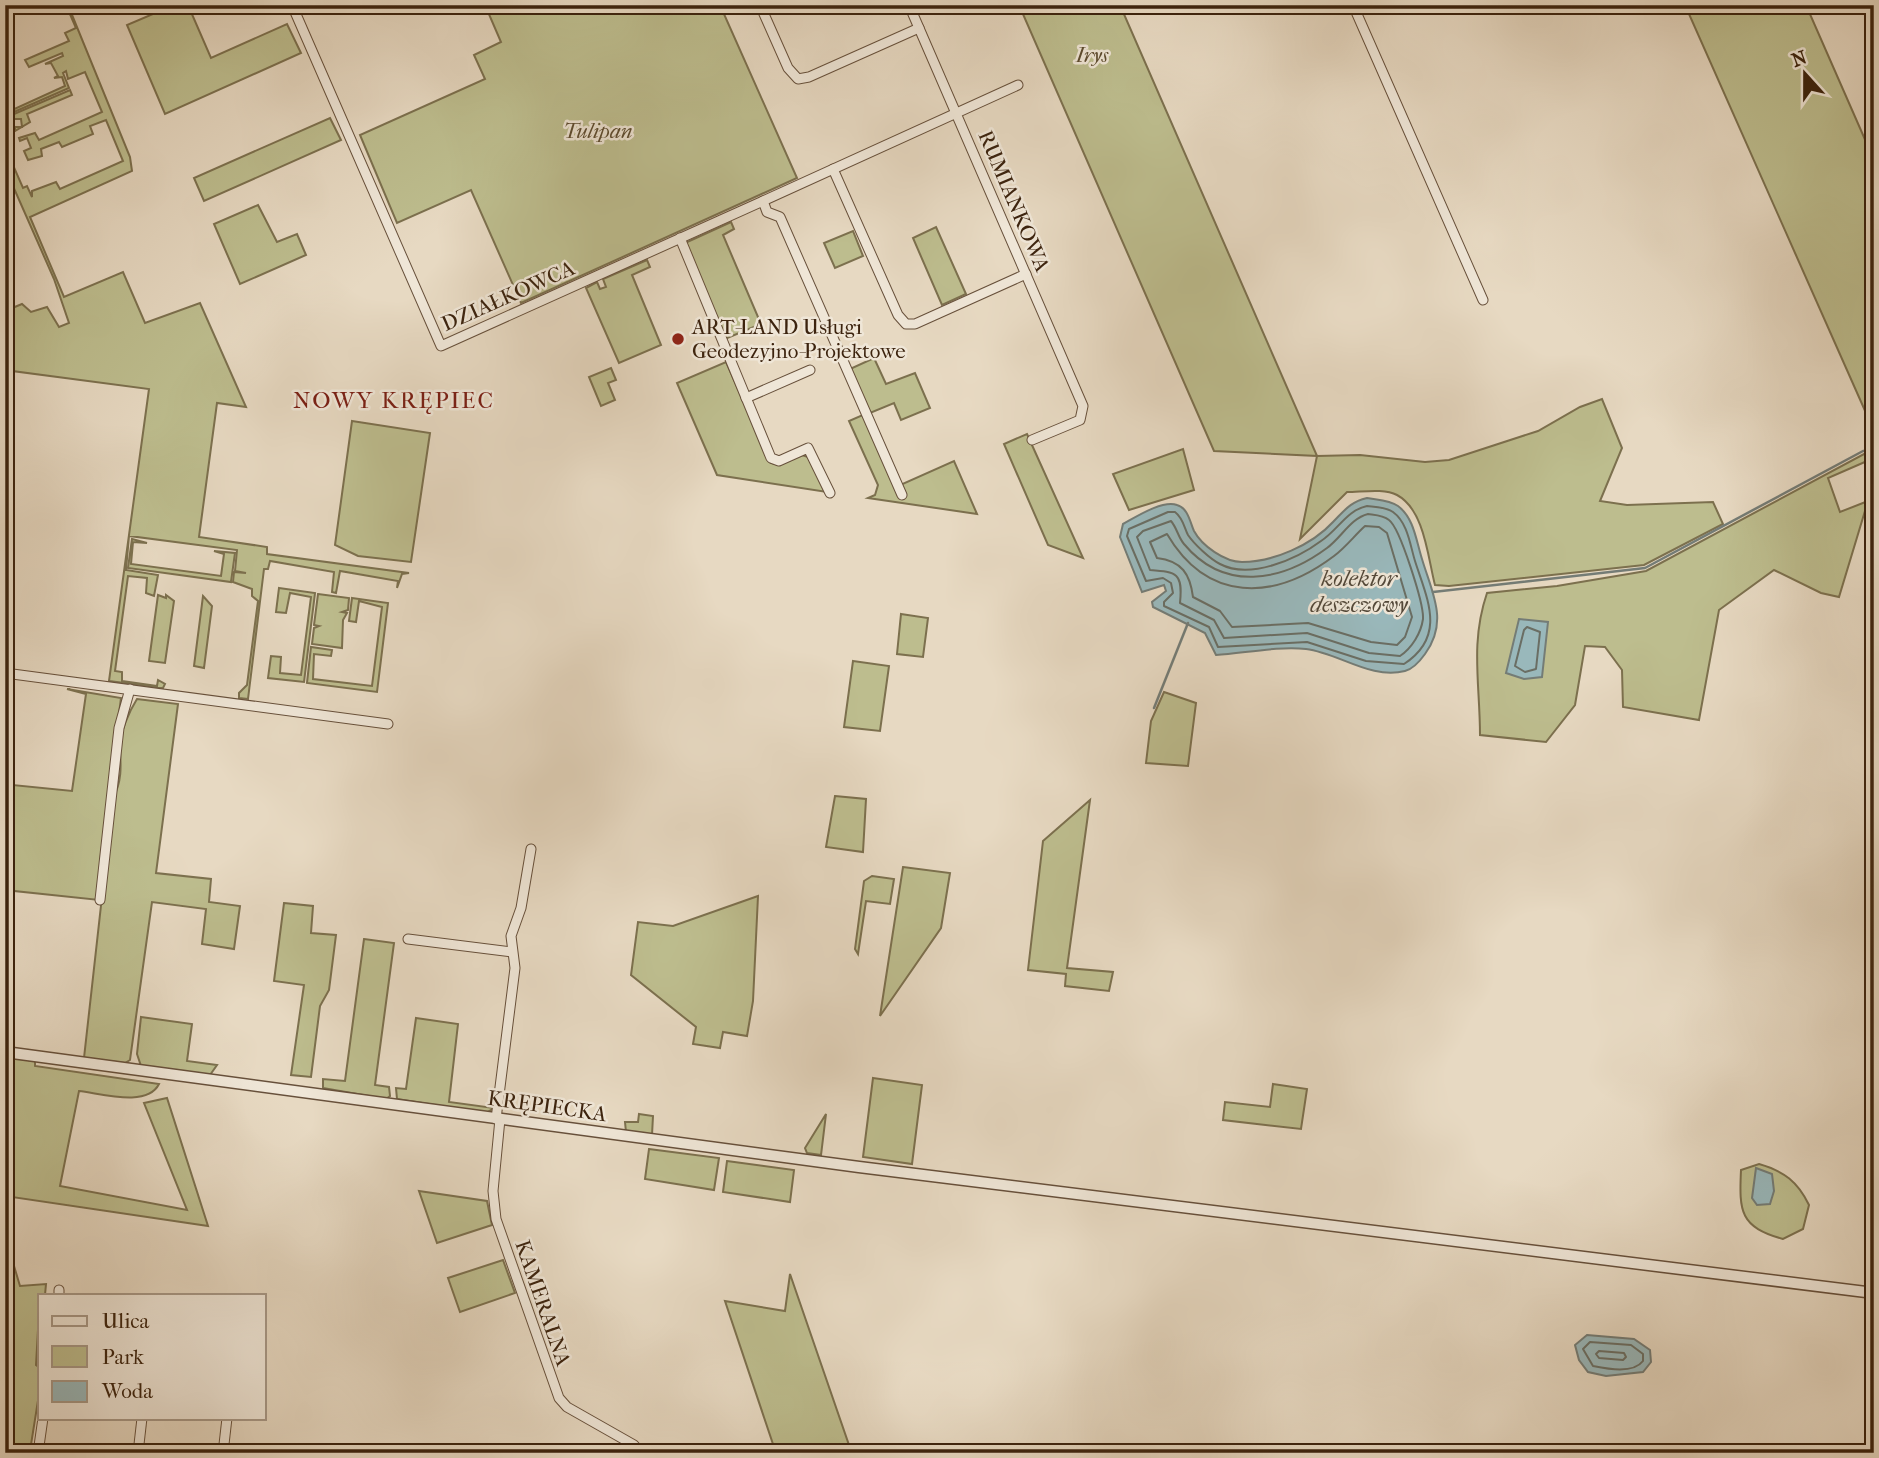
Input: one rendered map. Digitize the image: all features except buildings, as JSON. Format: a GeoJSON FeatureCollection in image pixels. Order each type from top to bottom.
{"type":"FeatureCollection","features":[{"type":"Feature","properties":{"kind":"street","name":"DZIAŁKOWCA"},"geometry":{"type":"LineString","coordinates":[[292,5],[441,346],[833,169]]}},
{"type":"Feature","properties":{"kind":"street"},"geometry":{"type":"LineString","coordinates":[[760,5],[788,68],[797,79],[809,78],[919,28]]}},
{"type":"Feature","properties":{"kind":"street","name":"RUMIANKOWA"},"geometry":{"type":"LineString","coordinates":[[909,5],[1083,412],[1080,420],[1032,440]]}},
{"type":"Feature","properties":{"kind":"street"},"geometry":{"type":"LineString","coordinates":[[1353,5],[1483,300]]}},
{"type":"Feature","properties":{"kind":"street"},"geometry":{"type":"LineString","coordinates":[[1018,85],[833,169],[903,323],[915,324],[1026,274]]}},
{"type":"Feature","properties":{"kind":"street"},"geometry":{"type":"LineString","coordinates":[[763,201],[767,212],[780,217],[902,495]]}},
{"type":"Feature","properties":{"kind":"street"},"geometry":{"type":"LineString","coordinates":[[680,238],[771,458],[779,461],[808,448],[830,493]]}},
{"type":"Feature","properties":{"kind":"street"},"geometry":{"type":"LineString","coordinates":[[746,397],[810,370]]}},
{"type":"Feature","properties":{"kind":"street"},"geometry":{"type":"LineString","coordinates":[[5,673],[388,724]]}},
{"type":"Feature","properties":{"kind":"street"},"geometry":{"type":"LineString","coordinates":[[100,900],[119,728],[130,689]]}},
{"type":"Feature","properties":{"kind":"street","name":"KAMERALNA"},"geometry":{"type":"LineString","coordinates":[[531,849],[521,908],[511,936],[515,968],[498,1119],[493,1191],[496,1219],[559,1398],[567,1407],[635,1445],[641,1453]]}},
{"type":"Feature","properties":{"kind":"street"},"geometry":{"type":"LineString","coordinates":[[408,939],[512,952]]}},
{"type":"Feature","properties":{"kind":"street","name":"KRĘPIECKA"},"geometry":{"type":"LineString","coordinates":[[5,1052],[1084,1196],[1874,1293]]}},
{"type":"Feature","properties":{"kind":"street"},"geometry":{"type":"LineString","coordinates":[[38,1453],[43,1420]]}},
{"type":"Feature","properties":{"kind":"street"},"geometry":{"type":"LineString","coordinates":[[138,1453],[142,1420]]}},
{"type":"Feature","properties":{"kind":"street"},"geometry":{"type":"LineString","coordinates":[[223,1453],[227,1420]]}},
{"type":"Feature","properties":{"kind":"green space"},"geometry":{"type":"Polygon","coordinates":[[[68,5],[130,157],[132,171],[30,217],[64,297],[123,272],[145,323],[200,303],[246,407],[217,403],[199,537],[267,547],[267,554],[409,573],[402,574],[397,588],[398,581],[340,571],[336,593],[332,592],[334,572],[270,561],[268,569],[264,569],[248,699],[239,698],[239,693],[247,685],[258,601],[252,596],[252,589],[233,582],[234,572],[246,573],[235,571],[237,550],[129,536],[126,570],[158,575],[154,596],[146,593],[147,578],[128,576],[115,671],[122,672],[122,681],[157,686],[158,680],[165,684],[163,688],[109,681],[149,389],[5,370],[5,311],[22,304],[31,312],[47,307],[59,327],[69,323],[54,279],[5,168],[5,147],[23,188],[27,186],[32,197],[32,191],[56,182],[60,189],[123,161],[106,120],[90,126],[93,134],[62,147],[59,142],[41,149],[42,156],[28,160],[24,151],[31,148],[27,138],[20,141],[19,138],[35,133],[39,140],[102,112],[85,72],[68,79],[66,71],[63,73],[69,88],[14,112],[12,110],[65,86],[62,77],[54,78],[58,76],[51,63],[45,64],[63,56],[62,53],[29,67],[25,60],[69,41],[65,33],[76,28],[68,5]]]}},
{"type":"Feature","properties":{"kind":"green space"},"geometry":{"type":"Polygon","coordinates":[[[174,5],[188,5],[211,58],[287,24],[301,53],[165,114],[127,25],[174,5]]]}},
{"type":"Feature","properties":{"kind":"green space","name":"Tulipan"},"geometry":{"type":"Polygon","coordinates":[[[485,5],[720,5],[797,178],[521,303],[471,190],[397,223],[360,135],[485,79],[474,55],[501,42],[485,5]]]}},
{"type":"Feature","properties":{"kind":"green space","name":"Irys"},"geometry":{"type":"Polygon","coordinates":[[[1019,5],[1120,5],[1317,456],[1214,451],[1019,5]]]}},
{"type":"Feature","properties":{"kind":"green space"},"geometry":{"type":"Polygon","coordinates":[[[1685,5],[1806,5],[1874,160],[1874,431],[1685,5]]]}},
{"type":"Feature","properties":{"kind":"green space"},"geometry":{"type":"Polygon","coordinates":[[[70,90],[72,95],[27,114],[30,122],[22,127],[21,119],[14,119],[14,114],[70,90]]]}},
{"type":"Feature","properties":{"kind":"green space"},"geometry":{"type":"Polygon","coordinates":[[[330,118],[341,140],[204,201],[194,178],[330,118]]]}},
{"type":"Feature","properties":{"kind":"green space"},"geometry":{"type":"Polygon","coordinates":[[[258,205],[277,242],[297,234],[306,255],[240,284],[214,224],[258,205]]]}},
{"type":"Feature","properties":{"kind":"green space"},"geometry":{"type":"Polygon","coordinates":[[[731,222],[734,229],[723,235],[761,324],[725,339],[685,243],[731,222]]]}},
{"type":"Feature","properties":{"kind":"green space"},"geometry":{"type":"Polygon","coordinates":[[[936,227],[966,294],[942,305],[913,238],[936,227]]]}},
{"type":"Feature","properties":{"kind":"green space"},"geometry":{"type":"Polygon","coordinates":[[[853,231],[863,256],[835,268],[824,243],[853,231]]]}},
{"type":"Feature","properties":{"kind":"green space"},"geometry":{"type":"Polygon","coordinates":[[[647,260],[650,267],[632,275],[661,345],[619,363],[586,288],[597,282],[600,289],[606,287],[603,279],[647,260]]]}},
{"type":"Feature","properties":{"kind":"green space"},"geometry":{"type":"Polygon","coordinates":[[[874,358],[886,384],[915,373],[930,408],[901,420],[894,403],[870,413],[850,369],[874,358]]]}},
{"type":"Feature","properties":{"kind":"green space"},"geometry":{"type":"Polygon","coordinates":[[[726,362],[771,463],[779,465],[802,455],[808,457],[827,492],[717,475],[677,383],[726,362]]]}},
{"type":"Feature","properties":{"kind":"green space"},"geometry":{"type":"Polygon","coordinates":[[[611,368],[616,380],[608,383],[615,400],[601,406],[589,377],[611,368]]]}},
{"type":"Feature","properties":{"kind":"green space"},"geometry":{"type":"Polygon","coordinates":[[[1602,399],[1622,448],[1600,501],[1627,505],[1713,502],[1723,524],[1644,565],[1449,586],[1435,585],[1424,536],[1414,512],[1406,502],[1392,493],[1347,492],[1300,539],[1317,456],[1360,455],[1425,462],[1449,460],[1538,431],[1580,407],[1602,399]]]}},
{"type":"Feature","properties":{"kind":"green space"},"geometry":{"type":"Polygon","coordinates":[[[865,414],[896,487],[954,461],[977,514],[868,498],[875,495],[878,485],[849,421],[865,414]]]}},
{"type":"Feature","properties":{"kind":"green space"},"geometry":{"type":"Polygon","coordinates":[[[352,421],[430,433],[411,562],[358,556],[335,545],[352,421]]]}},
{"type":"Feature","properties":{"kind":"green space"},"geometry":{"type":"Polygon","coordinates":[[[1027,434],[1083,558],[1048,545],[1004,444],[1027,434]]]}},
{"type":"Feature","properties":{"kind":"green space"},"geometry":{"type":"Polygon","coordinates":[[[1183,449],[1194,490],[1129,510],[1113,474],[1183,449]]]}},
{"type":"Feature","properties":{"kind":"green space"},"geometry":{"type":"Polygon","coordinates":[[[1874,453],[1874,458],[1828,478],[1840,512],[1868,501],[1839,597],[1821,593],[1774,570],[1719,610],[1699,720],[1623,707],[1622,670],[1605,647],[1585,646],[1575,705],[1546,742],[1480,735],[1477,646],[1487,593],[1557,586],[1646,571],[1864,454],[1874,453]]]}},
{"type":"Feature","properties":{"kind":"green space"},"geometry":{"type":"Polygon","coordinates":[[[132,539],[147,543],[133,542],[131,564],[221,576],[224,554],[214,551],[235,553],[231,582],[128,568],[132,539]]]}},
{"type":"Feature","properties":{"kind":"green space"},"geometry":{"type":"Polygon","coordinates":[[[279,588],[315,593],[304,682],[268,678],[271,656],[281,657],[280,673],[301,675],[311,597],[290,593],[286,613],[276,612],[279,588]]]}},
{"type":"Feature","properties":{"kind":"green space"},"geometry":{"type":"Polygon","coordinates":[[[318,594],[349,598],[348,610],[342,612],[347,613],[343,620],[342,648],[312,644],[314,628],[319,626],[314,625],[318,594]]]}},
{"type":"Feature","properties":{"kind":"green space"},"geometry":{"type":"Polygon","coordinates":[[[158,595],[166,598],[166,595],[174,601],[165,663],[149,661],[158,595]]]}},
{"type":"Feature","properties":{"kind":"green space"},"geometry":{"type":"Polygon","coordinates":[[[203,596],[212,606],[204,668],[194,666],[203,596]]]}},
{"type":"Feature","properties":{"kind":"green space"},"geometry":{"type":"Polygon","coordinates":[[[352,598],[388,603],[377,692],[307,683],[311,647],[332,650],[331,656],[314,654],[313,679],[372,686],[382,607],[359,601],[356,622],[349,621],[352,598]]]}},
{"type":"Feature","properties":{"kind":"green space"},"geometry":{"type":"Polygon","coordinates":[[[901,614],[928,618],[923,657],[897,654],[901,614]]]}},
{"type":"Feature","properties":{"kind":"green space"},"geometry":{"type":"Polygon","coordinates":[[[853,661],[889,666],[880,731],[844,727],[853,661]]]}},
{"type":"Feature","properties":{"kind":"green space"},"geometry":{"type":"Polygon","coordinates":[[[67,689],[121,698],[101,854],[99,900],[5,890],[5,852],[13,785],[72,791],[86,694],[67,689]]]}},
{"type":"Feature","properties":{"kind":"green space"},"geometry":{"type":"Polygon","coordinates":[[[1164,692],[1196,703],[1188,766],[1146,763],[1151,721],[1164,692]]]}},
{"type":"Feature","properties":{"kind":"green space"},"geometry":{"type":"Polygon","coordinates":[[[137,699],[178,704],[156,873],[211,879],[209,902],[240,906],[234,949],[202,944],[206,909],[152,902],[130,1060],[125,1063],[84,1058],[113,798],[120,774],[121,736],[137,699]]]}},
{"type":"Feature","properties":{"kind":"green space"},"geometry":{"type":"Polygon","coordinates":[[[835,796],[866,799],[863,852],[826,847],[835,796]]]}},
{"type":"Feature","properties":{"kind":"green space"},"geometry":{"type":"Polygon","coordinates":[[[1090,800],[1067,968],[1113,972],[1109,991],[1065,986],[1066,974],[1028,970],[1043,841],[1090,800]]]}},
{"type":"Feature","properties":{"kind":"green space"},"geometry":{"type":"Polygon","coordinates":[[[903,867],[950,873],[941,928],[880,1016],[903,867]]]}},
{"type":"Feature","properties":{"kind":"green space"},"geometry":{"type":"Polygon","coordinates":[[[872,876],[894,879],[890,904],[866,901],[858,954],[855,949],[864,881],[872,876]]]}},
{"type":"Feature","properties":{"kind":"green space"},"geometry":{"type":"Polygon","coordinates":[[[758,896],[753,1001],[747,1036],[723,1032],[720,1048],[693,1044],[696,1027],[631,975],[638,922],[673,926],[758,896]]]}},
{"type":"Feature","properties":{"kind":"green space"},"geometry":{"type":"Polygon","coordinates":[[[284,903],[313,906],[311,933],[336,935],[329,990],[320,1006],[311,1077],[291,1075],[304,985],[274,981],[284,903]]]}},
{"type":"Feature","properties":{"kind":"green space"},"geometry":{"type":"Polygon","coordinates":[[[364,939],[394,943],[375,1085],[389,1087],[390,1096],[386,1099],[323,1088],[323,1079],[345,1081],[364,939]]]}},
{"type":"Feature","properties":{"kind":"green space"},"geometry":{"type":"Polygon","coordinates":[[[141,1017],[192,1024],[187,1061],[217,1065],[210,1075],[141,1066],[137,1054],[141,1017]]]}},
{"type":"Feature","properties":{"kind":"green space"},"geometry":{"type":"Polygon","coordinates":[[[416,1018],[458,1024],[449,1102],[494,1108],[486,1113],[397,1099],[396,1088],[406,1089],[416,1018]]]}},
{"type":"Feature","properties":{"kind":"green space"},"geometry":{"type":"Polygon","coordinates":[[[5,1057],[35,1061],[35,1066],[159,1084],[153,1091],[134,1097],[79,1091],[60,1186],[187,1210],[144,1103],[167,1098],[208,1226],[5,1196],[5,1057]]]}},
{"type":"Feature","properties":{"kind":"green space"},"geometry":{"type":"Polygon","coordinates":[[[873,1078],[922,1085],[912,1164],[863,1157],[873,1078]]]}},
{"type":"Feature","properties":{"kind":"green space"},"geometry":{"type":"Polygon","coordinates":[[[1273,1084],[1307,1089],[1301,1129],[1223,1120],[1225,1102],[1270,1107],[1273,1084]]]}},
{"type":"Feature","properties":{"kind":"green space"},"geometry":{"type":"Polygon","coordinates":[[[639,1114],[653,1116],[652,1135],[626,1132],[625,1122],[638,1122],[639,1114]]]}},
{"type":"Feature","properties":{"kind":"green space"},"geometry":{"type":"Polygon","coordinates":[[[826,1114],[821,1155],[807,1153],[805,1148],[826,1114]]]}},
{"type":"Feature","properties":{"kind":"green space"},"geometry":{"type":"Polygon","coordinates":[[[649,1149],[719,1158],[714,1190],[645,1179],[649,1149]]]}},
{"type":"Feature","properties":{"kind":"green space"},"geometry":{"type":"Polygon","coordinates":[[[727,1161],[794,1170],[790,1202],[723,1192],[727,1161]]]}},
{"type":"Feature","properties":{"kind":"green space"},"geometry":{"type":"Polygon","coordinates":[[[1759,1164],[1789,1178],[1809,1205],[1803,1229],[1783,1239],[1750,1223],[1742,1207],[1741,1170],[1759,1164]]]}},
{"type":"Feature","properties":{"kind":"green space"},"geometry":{"type":"Polygon","coordinates":[[[419,1191],[487,1201],[492,1225],[437,1243],[419,1191]]]}},
{"type":"Feature","properties":{"kind":"green space"},"geometry":{"type":"Polygon","coordinates":[[[5,1236],[20,1286],[46,1284],[45,1294],[38,1294],[38,1401],[30,1451],[5,1449],[5,1236]]]}},
{"type":"Feature","properties":{"kind":"green space"},"geometry":{"type":"Polygon","coordinates":[[[503,1260],[515,1293],[460,1312],[448,1278],[503,1260]]]}},
{"type":"Feature","properties":{"kind":"green space"},"geometry":{"type":"Polygon","coordinates":[[[790,1274],[850,1448],[836,1453],[776,1453],[725,1301],[785,1311],[790,1274]]]}},
{"type":"Feature","properties":{"kind":"water","name":"kolektor deszczowy"},"geometry":{"type":"Polygon","coordinates":[[[1367,498],[1394,504],[1408,517],[1434,595],[1437,618],[1432,642],[1419,662],[1405,671],[1380,672],[1318,651],[1295,648],[1216,655],[1205,633],[1153,607],[1152,602],[1166,591],[1164,585],[1142,592],[1120,537],[1123,524],[1157,507],[1177,505],[1186,512],[1202,542],[1215,552],[1235,561],[1254,561],[1303,545],[1352,504],[1367,498]]]}},
{"type":"Feature","properties":{"kind":"water"},"geometry":{"type":"Polygon","coordinates":[[[1519,619],[1548,622],[1542,677],[1524,679],[1506,673],[1519,619]]]}},
{"type":"Feature","properties":{"kind":"water"},"geometry":{"type":"Polygon","coordinates":[[[1756,1168],[1772,1174],[1774,1191],[1770,1204],[1757,1205],[1752,1198],[1756,1168]]]}},
{"type":"Feature","properties":{"kind":"water"},"geometry":{"type":"Polygon","coordinates":[[[1587,1335],[1634,1339],[1650,1350],[1651,1362],[1643,1372],[1606,1376],[1588,1372],[1579,1360],[1575,1345],[1587,1335]]]}},
{"type":"Feature","properties":{"kind":"waterway"},"geometry":{"type":"LineString","coordinates":[[1433,592],[1645,568],[1863,451],[1874,450]]}},
{"type":"Feature","properties":{"kind":"waterway"},"geometry":{"type":"LineString","coordinates":[[1154,708],[1188,623]]}},
{"type":"Feature","properties":{"kind":"place","name":"ART-LAND Usługi Geodezyjno-Projektowe"},"geometry":{"type":"Point","coordinates":[678,339]}},
{"type":"Feature","properties":{"kind":"district","name":"NOWY KRĘPIEC"},"geometry":{"type":"Point","coordinates":[394,400]}}]}
